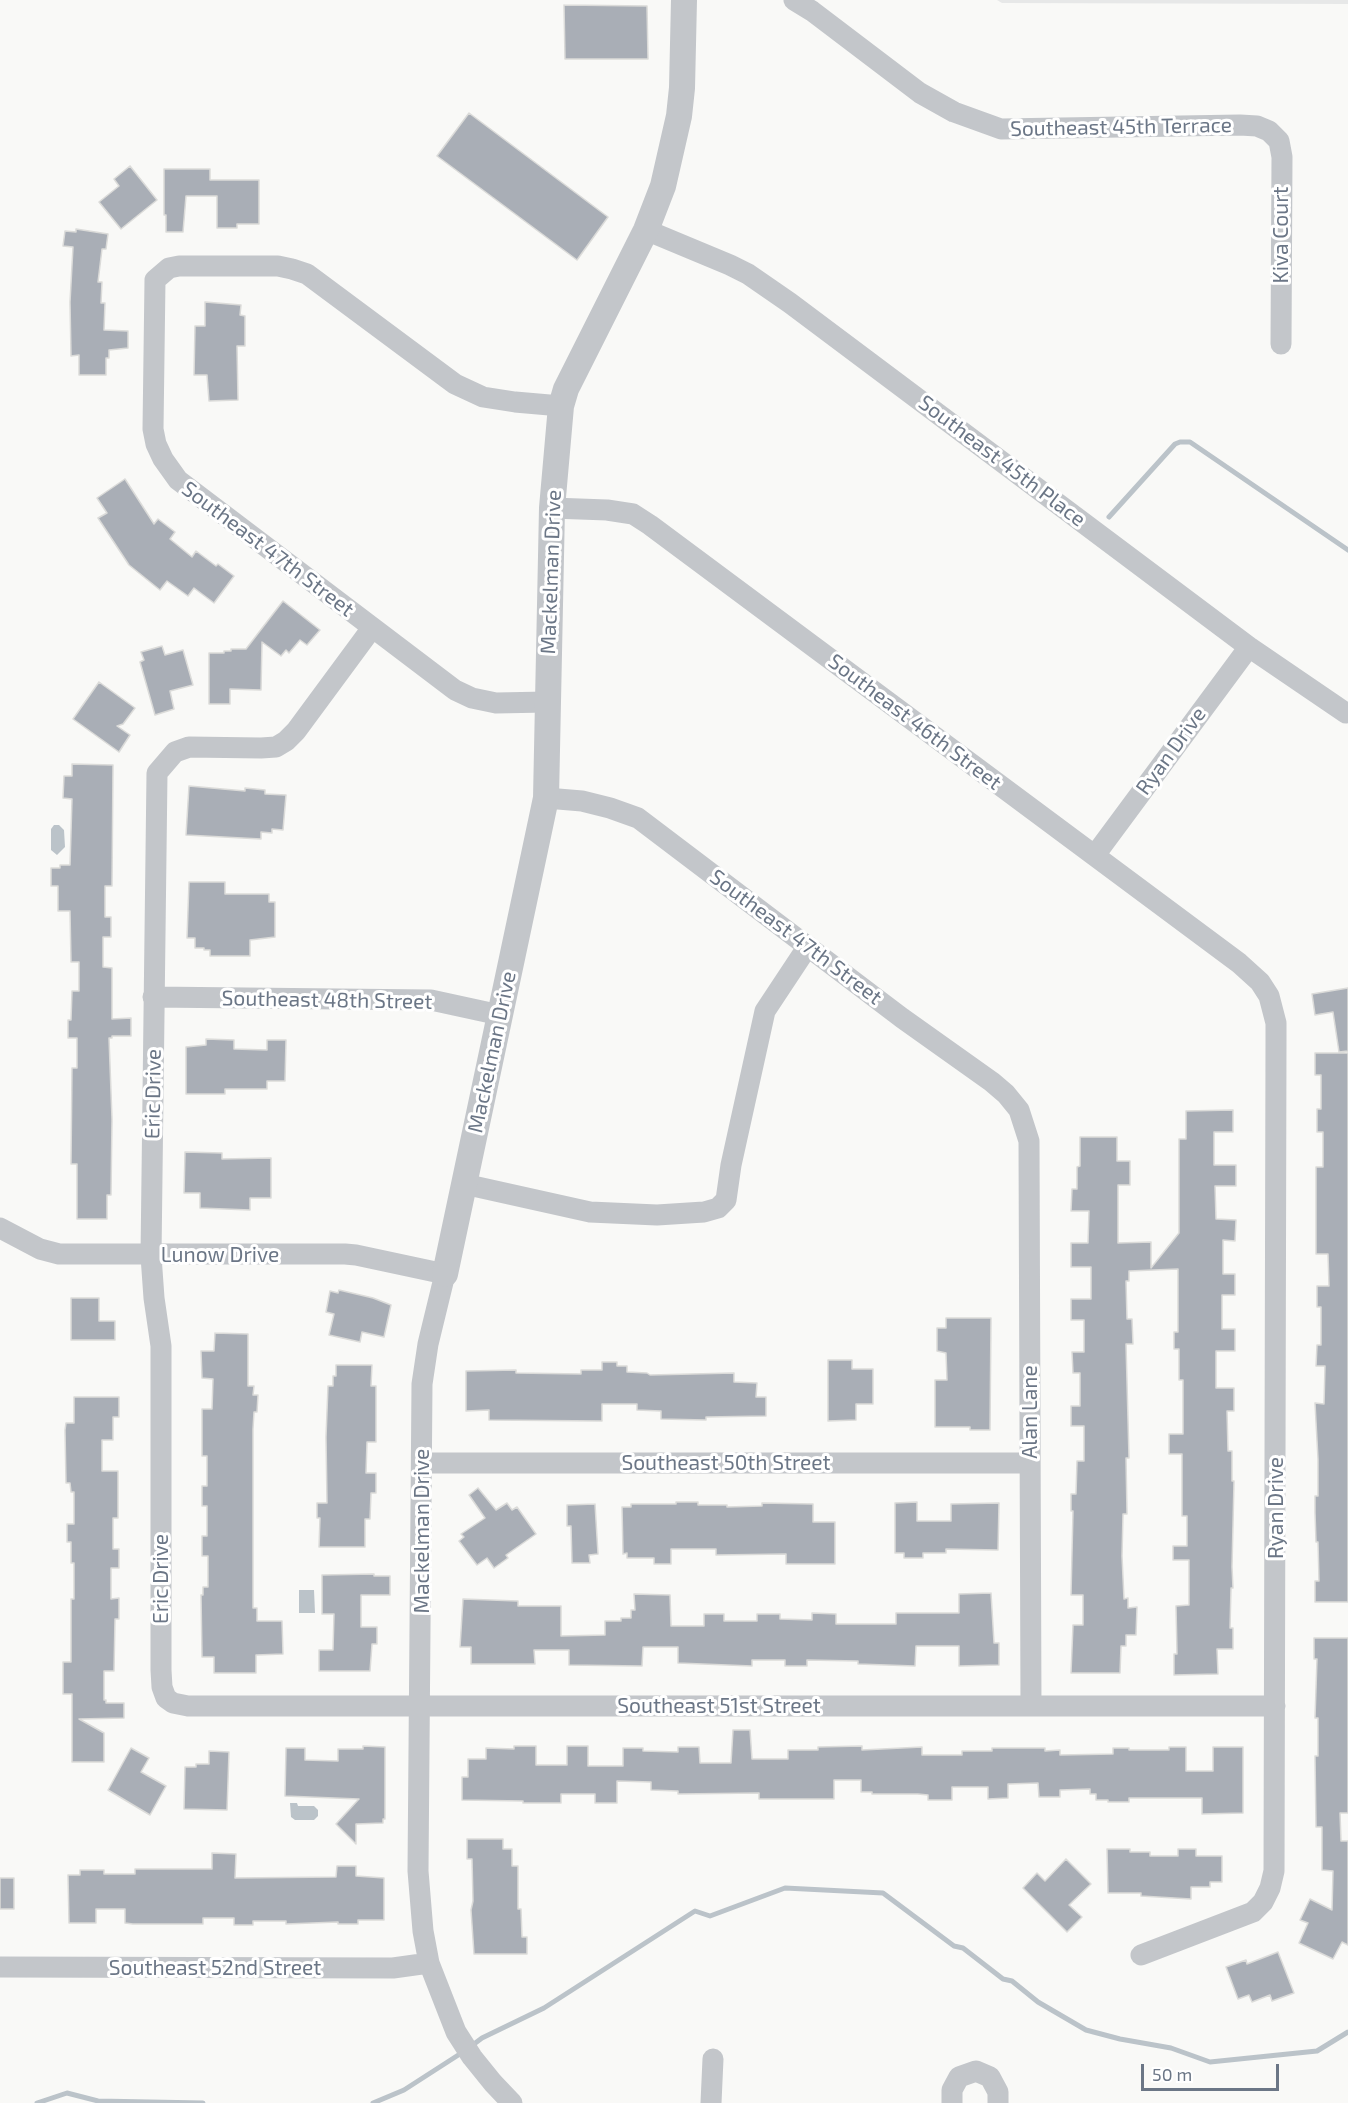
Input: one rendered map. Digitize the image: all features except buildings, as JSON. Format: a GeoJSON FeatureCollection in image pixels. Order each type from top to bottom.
{"type":"FeatureCollection","features":[{"type":"Feature","properties":{"kind":"street","name":"Mackelman Drive"},"geometry":{"type":"LineString","coordinates":[[512,2103],[493,2084],[456,2032],[429,1962],[423,1931],[418,1871],[422,1384],[428,1344],[445,1274],[546,798],[552,508],[561,406],[566,389],[646,230],[663,186],[679,116],[684,0]]}},
{"type":"Feature","properties":{"kind":"street","name":"Southeast 45th Terrace"},"geometry":{"type":"LineString","coordinates":[[795,0],[920,93],[954,112],[1001,129],[1240,125],[1257,126],[1269,130]]}},
{"type":"Feature","properties":{"kind":"street","name":"Kiva Court"},"geometry":{"type":"LineString","coordinates":[[1269,130],[1279,141],[1282,157],[1281,344]]}},
{"type":"Feature","properties":{"kind":"street","name":"Southeast 45th Place"},"geometry":{"type":"LineString","coordinates":[[646,230],[748,274],[790,303],[1249,647],[1346,713]]}},
{"type":"Feature","properties":{"kind":"street","name":"Southeast 47th Street"},"geometry":{"type":"LineString","coordinates":[[548,702],[496,703],[472,698],[456,690],[178,480],[162,459],[153,429],[153,292],[155,280],[169,268],[179,266],[278,266],[292,269],[307,274],[455,384],[483,397],[561,406]]}},
{"type":"Feature","properties":{"kind":"street","name":"Southeast 46th Street"},"geometry":{"type":"LineString","coordinates":[[552,508],[607,510],[633,514],[650,525],[1095,855],[1239,963],[1260,982]]}},
{"type":"Feature","properties":{"kind":"street","name":"Eric Drive"},"geometry":{"type":"LineString","coordinates":[[166,1698],[162,1687],[161,1670],[161,1346],[151,1256],[157,773],[175,752],[189,747],[276,747],[286,741],[296,731],[372,628]]}},
{"type":"Feature","properties":{"kind":"street","name":"Ryan Drive"},"geometry":{"type":"LineString","coordinates":[[1095,855],[1249,647]]}},
{"type":"Feature","properties":{"kind":"street","name":"Southeast 47th Street"},"geometry":{"type":"LineString","coordinates":[[546,798],[600,806],[638,818],[902,1018],[992,1082],[1006,1094],[1023,1118]]}},
{"type":"Feature","properties":{"kind":"street"},"geometry":{"type":"LineString","coordinates":[[464,1184],[590,1212],[657,1215],[704,1212],[718,1208],[726,1200],[731,1165],[765,1011],[808,946]]}},
{"type":"Feature","properties":{"kind":"street","name":"Ryan Drive"},"geometry":{"type":"LineString","coordinates":[[1141,1954],[1253,1912],[1263,1902],[1270,1888],[1274,1871],[1276,1041],[1274,1011],[1269,996],[1260,982]]}},
{"type":"Feature","properties":{"kind":"street","name":"Southeast 48th Street"},"geometry":{"type":"LineString","coordinates":[[153,997],[431,1000],[500,1015]]}},
{"type":"Feature","properties":{"kind":"street","name":"Alan Lane"},"geometry":{"type":"LineString","coordinates":[[1023,1118],[1029,1141],[1031,1706]]}},
{"type":"Feature","properties":{"kind":"street","name":"Lunow Drive"},"geometry":{"type":"LineString","coordinates":[[0,1228],[40,1249],[59,1254],[357,1255],[445,1274]]}},
{"type":"Feature","properties":{"kind":"street","name":"Southeast 50th Street"},"geometry":{"type":"LineString","coordinates":[[423,1462],[1030,1464]]}},
{"type":"Feature","properties":{"kind":"street","name":"Southeast 51st Street"},"geometry":{"type":"LineString","coordinates":[[166,1698],[173,1704],[188,1706],[1275,1706]]}},
{"type":"Feature","properties":{"kind":"street","name":"Southeast 52nd Street"},"geometry":{"type":"LineString","coordinates":[[0,1967],[393,1968],[429,1962]]}},
{"type":"Feature","properties":{"kind":"street"},"geometry":{"type":"LineString","coordinates":[[711,2103],[713,2059]]}},
{"type":"Feature","properties":{"kind":"street"},"geometry":{"type":"LineString","coordinates":[[952,2103],[952,2090],[959,2077],[975,2071],[990,2077],[998,2092],[998,2103]]}},
{"type":"Feature","properties":{"kind":"shaded area"},"geometry":{"type":"Polygon","coordinates":[[[997,0],[1348,0],[1348,4],[1002,3],[997,0]]]}},
{"type":"Feature","properties":{"kind":"shaded area"},"geometry":{"type":"Polygon","coordinates":[[[54,825],[59,825],[64,830],[65,847],[57,855],[51,850],[51,829],[54,825]]]}},
{"type":"Feature","properties":{"kind":"shaded area"},"geometry":{"type":"Polygon","coordinates":[[[299,1590],[314,1590],[315,1613],[299,1613],[299,1590]]]}},
{"type":"Feature","properties":{"kind":"shaded area"},"geometry":{"type":"Polygon","coordinates":[[[290,1803],[297,1803],[298,1806],[314,1806],[318,1810],[318,1816],[314,1820],[295,1820],[291,1817],[290,1803]]]}},
{"type":"Feature","properties":{"kind":"waterway"},"geometry":{"type":"LineString","coordinates":[[1109,517],[1175,444],[1190,442],[1348,550]]}},
{"type":"Feature","properties":{"kind":"waterway"},"geometry":{"type":"LineString","coordinates":[[470,2047],[482,2038],[544,2008],[695,1911],[710,1916],[785,1888],[883,1893],[954,1946],[963,1948],[1003,1979],[1012,1981],[1038,2002],[1086,2030],[1120,2039],[1171,2048],[1210,2062],[1317,2051],[1348,2032]]}},
{"type":"Feature","properties":{"kind":"waterway"},"geometry":{"type":"LineString","coordinates":[[373,2103],[404,2090],[463,2052]]}},
{"type":"Feature","properties":{"kind":"waterway"},"geometry":{"type":"LineString","coordinates":[[37,2103],[67,2093],[98,2101],[203,2103]]}}]}
